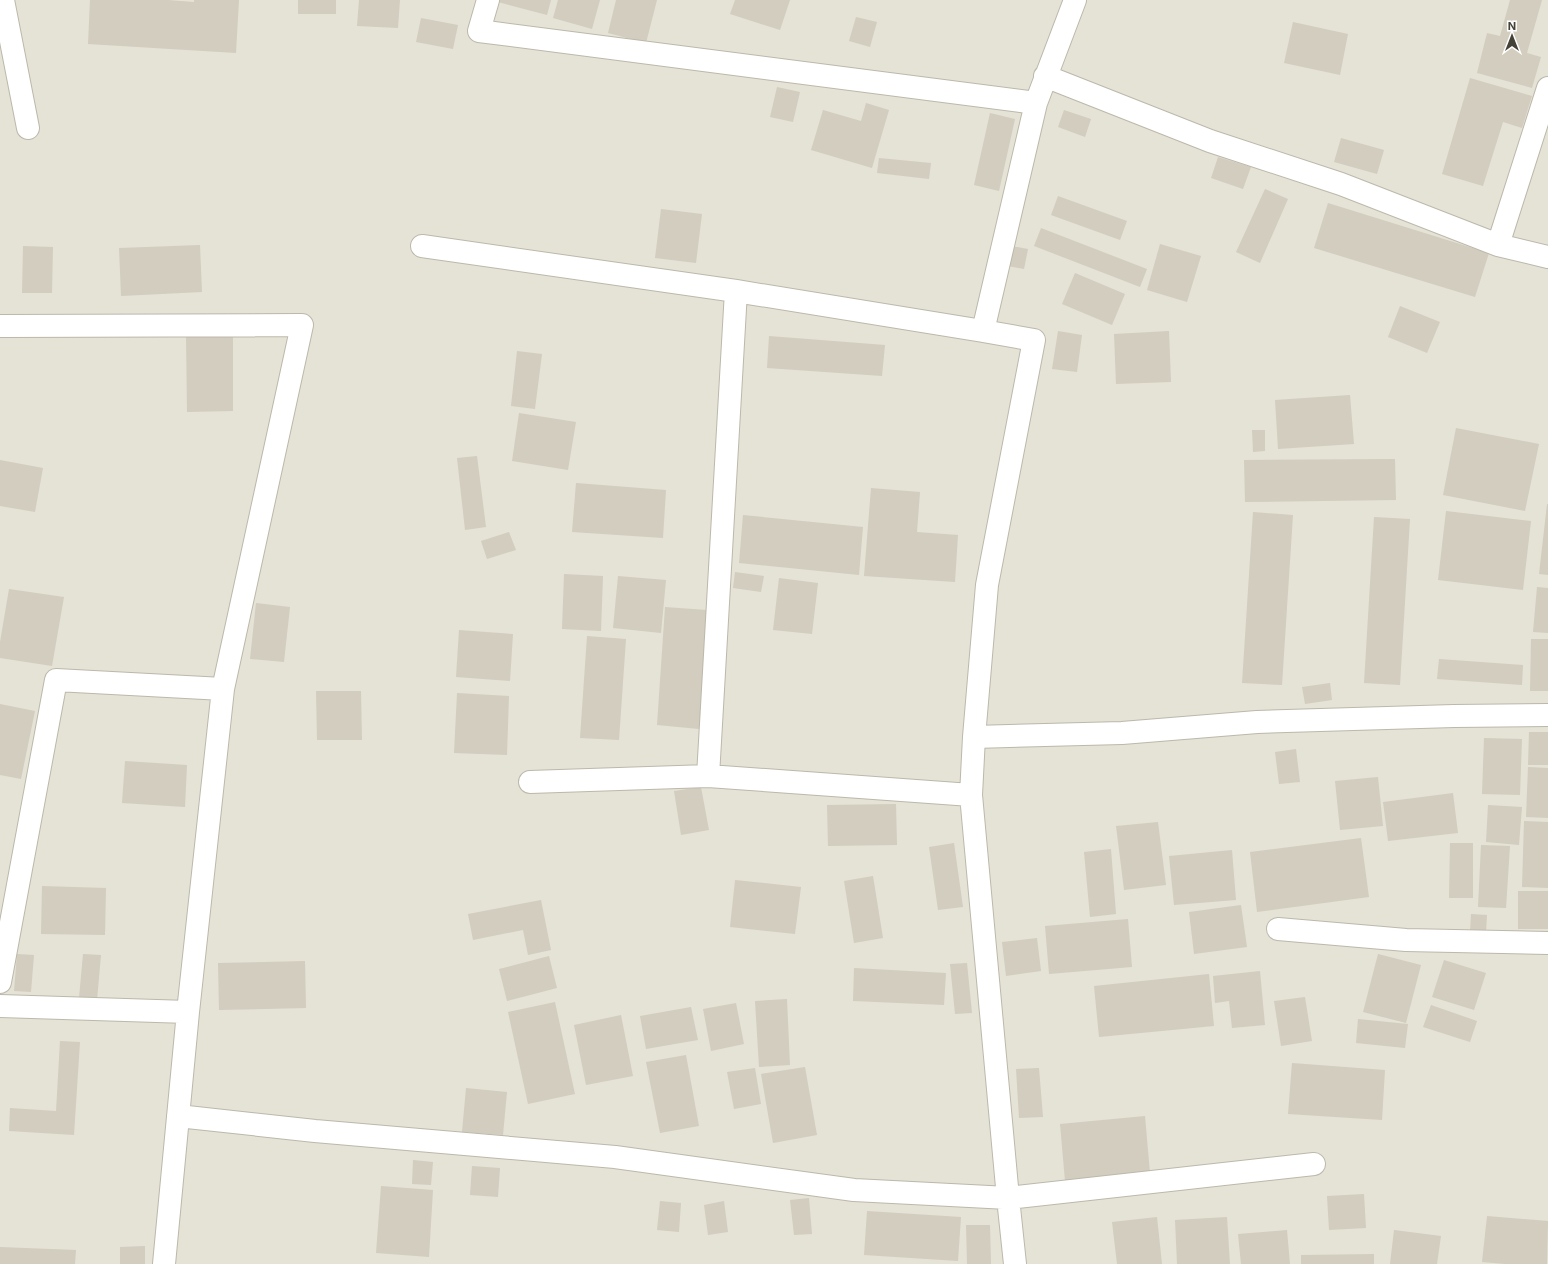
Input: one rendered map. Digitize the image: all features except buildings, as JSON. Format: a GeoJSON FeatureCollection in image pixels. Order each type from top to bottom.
{"type":"FeatureCollection","features":[{"type":"Feature","properties":{"kind":"street"},"geometry":{"type":"LineString","coordinates":[[3,0],[28,128]]}},
{"type":"Feature","properties":{"kind":"street"},"geometry":{"type":"LineString","coordinates":[[488,0],[479,31],[1036,103]]}},
{"type":"Feature","properties":{"kind":"street"},"geometry":{"type":"LineString","coordinates":[[983,331],[1036,103],[1075,0]]}},
{"type":"Feature","properties":{"kind":"street"},"geometry":{"type":"LineString","coordinates":[[1045,76],[1210,141],[1341,184],[1498,245],[1548,257]]}},
{"type":"Feature","properties":{"kind":"street"},"geometry":{"type":"LineString","coordinates":[[1498,245],[1548,88]]}},
{"type":"Feature","properties":{"kind":"street"},"geometry":{"type":"LineString","coordinates":[[422,246],[736,291],[1034,340],[987,585],[974,737],[971,795],[1015,1264]]}},
{"type":"Feature","properties":{"kind":"street"},"geometry":{"type":"LineString","coordinates":[[708,776],[736,291]]}},
{"type":"Feature","properties":{"kind":"street"},"geometry":{"type":"LineString","coordinates":[[0,326],[302,325],[223,689],[188,1012],[164,1264]]}},
{"type":"Feature","properties":{"kind":"street"},"geometry":{"type":"LineString","coordinates":[[0,982],[56,680],[223,689]]}},
{"type":"Feature","properties":{"kind":"street"},"geometry":{"type":"LineString","coordinates":[[974,737],[1122,732],[1273,722],[1454,716],[1548,715]]}},
{"type":"Feature","properties":{"kind":"street"},"geometry":{"type":"LineString","coordinates":[[530,782],[708,776],[971,795]]}},
{"type":"Feature","properties":{"kind":"street"},"geometry":{"type":"LineString","coordinates":[[1278,929],[1406,940],[1548,943]]}},
{"type":"Feature","properties":{"kind":"street"},"geometry":{"type":"LineString","coordinates":[[0,1006],[188,1012]]}},
{"type":"Feature","properties":{"kind":"street"},"geometry":{"type":"LineString","coordinates":[[178,1116],[315,1131],[615,1157],[854,1190],[1008,1198],[1314,1164]]}},
{"type":"Feature","properties":{"kind":"shaded area"},"geometry":{"type":"Polygon","coordinates":[[[0,0],[1548,0],[1548,1264],[0,1264],[0,0]]]}}]}
